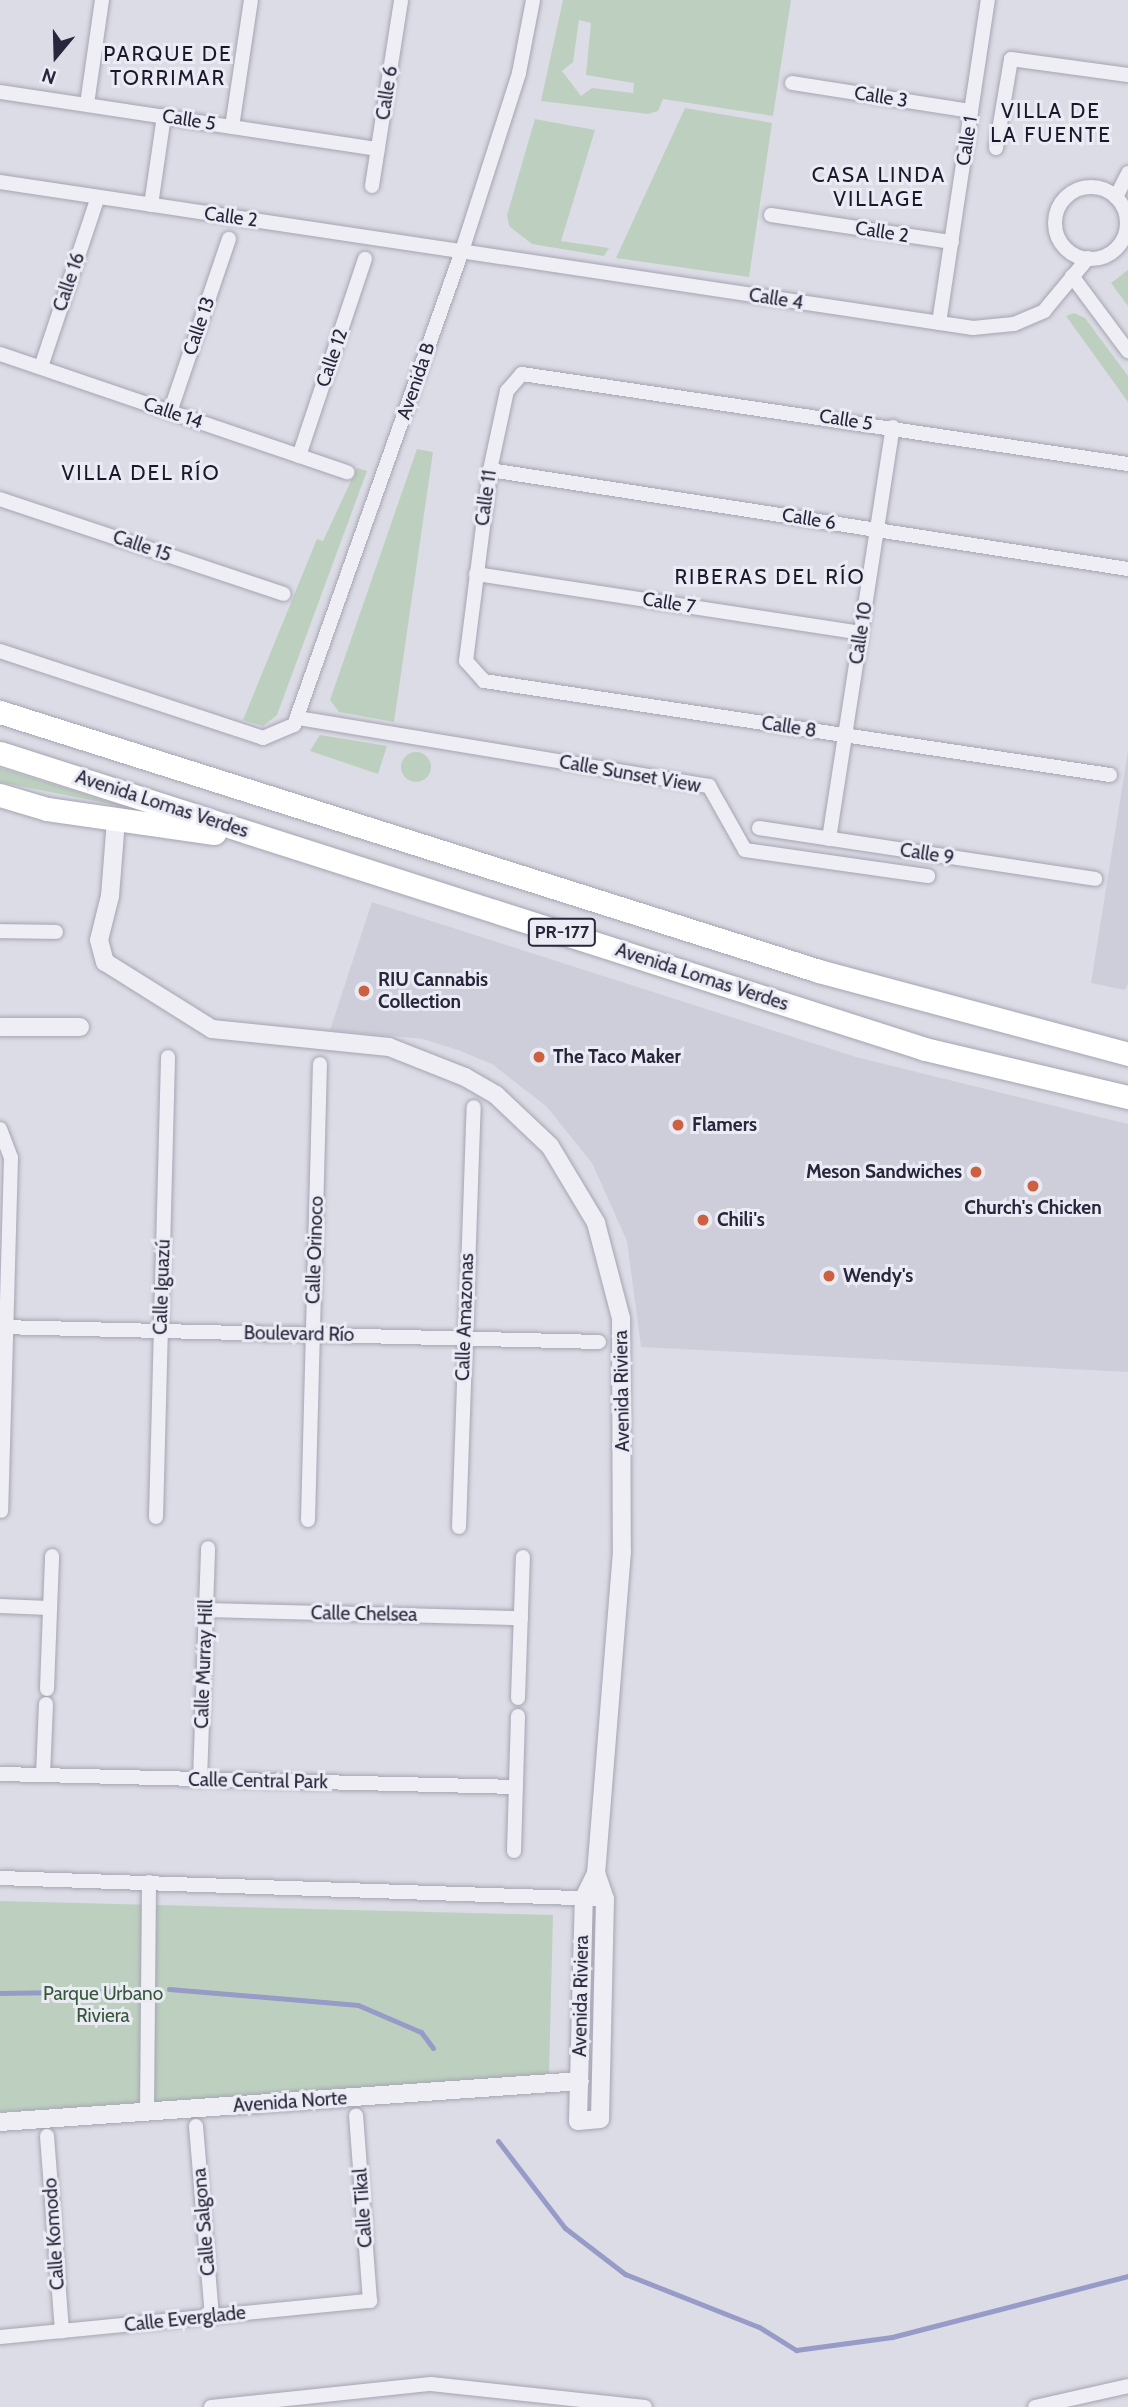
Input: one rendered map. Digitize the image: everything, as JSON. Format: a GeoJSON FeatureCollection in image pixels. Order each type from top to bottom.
{"type":"FeatureCollection","features":[{"type":"Feature","properties":{"kind":"highway","name":"Avenida Lomas Verdes"},"geometry":{"type":"LineString","coordinates":[[0,712],[832,975],[1128,1054]]}},
{"type":"Feature","properties":{"kind":"highway","name":"Avenida Lomas Verdes"},"geometry":{"type":"LineString","coordinates":[[0,752],[925,1049],[1124,1097]]}},
{"type":"Feature","properties":{"kind":"highway"},"geometry":{"type":"LineString","coordinates":[[0,795],[116,820],[290,845]]}},
{"type":"Feature","properties":{"kind":"street"},"geometry":{"type":"LineString","coordinates":[[87,104],[103,0]]}},
{"type":"Feature","properties":{"kind":"street"},"geometry":{"type":"LineString","coordinates":[[232,127],[251,0]]}},
{"type":"Feature","properties":{"kind":"street","name":"Calle 6"},"geometry":{"type":"LineString","coordinates":[[372,186],[401,0]]}},
{"type":"Feature","properties":{"kind":"street","name":"Avenida B"},"geometry":{"type":"LineString","coordinates":[[298,718],[462,251],[520,73],[533,0]]}},
{"type":"Feature","properties":{"kind":"street","name":"Calle 1"},"geometry":{"type":"LineString","coordinates":[[939,323],[988,0]]}},
{"type":"Feature","properties":{"kind":"street"},"geometry":{"type":"LineString","coordinates":[[996,148],[1011,59],[1128,75]]}},
{"type":"Feature","properties":{"kind":"street","name":"Calle 3"},"geometry":{"type":"LineString","coordinates":[[792,83],[971,111]]}},
{"type":"Feature","properties":{"kind":"street","name":"Calle 5"},"geometry":{"type":"LineString","coordinates":[[0,92],[378,149]]}},
{"type":"Feature","properties":{"kind":"street"},"geometry":{"type":"LineString","coordinates":[[152,205],[164,116]]}},
{"type":"Feature","properties":{"kind":"street"},"geometry":{"type":"LineString","coordinates":[[1116,197],[1128,173]]}},
{"type":"Feature","properties":{"kind":"street","name":"Calle 2"},"geometry":{"type":"LineString","coordinates":[[0,182],[462,251]]}},
{"type":"Feature","properties":{"kind":"street"},"geometry":{"type":"LineString","coordinates":[[1082,188],[1116,197],[1125,212],[1125,235],[1110,253],[1088,258],[1061,243],[1058,208],[1082,188]]}},
{"type":"Feature","properties":{"kind":"street","name":"Calle 16"},"geometry":{"type":"LineString","coordinates":[[41,367],[98,197]]}},
{"type":"Feature","properties":{"kind":"street","name":"Calle 2"},"geometry":{"type":"LineString","coordinates":[[771,215],[952,242]]}},
{"type":"Feature","properties":{"kind":"street","name":"Calle 13"},"geometry":{"type":"LineString","coordinates":[[170,412],[229,239]]}},
{"type":"Feature","properties":{"kind":"street","name":"Calle 4"},"geometry":{"type":"LineString","coordinates":[[462,251],[972,328],[1026,320],[1054,303],[1088,258]]}},
{"type":"Feature","properties":{"kind":"street","name":"Calle 12"},"geometry":{"type":"LineString","coordinates":[[299,456],[365,259]]}},
{"type":"Feature","properties":{"kind":"street"},"geometry":{"type":"LineString","coordinates":[[1072,276],[1128,351]]}},
{"type":"Feature","properties":{"kind":"street","name":"Calle 14"},"geometry":{"type":"LineString","coordinates":[[0,354],[347,472]]}},
{"type":"Feature","properties":{"kind":"street","name":"Calle 11"},"geometry":{"type":"LineString","coordinates":[[470,671],[476,574],[490,470],[512,381],[527,373],[563,377]]}},
{"type":"Feature","properties":{"kind":"street","name":"Calle 5"},"geometry":{"type":"LineString","coordinates":[[563,377],[1128,464]]}},
{"type":"Feature","properties":{"kind":"street","name":"Calle 10"},"geometry":{"type":"LineString","coordinates":[[830,839],[893,427]]}},
{"type":"Feature","properties":{"kind":"street","name":"Calle 6"},"geometry":{"type":"LineString","coordinates":[[490,470],[1128,569]]}},
{"type":"Feature","properties":{"kind":"street","name":"Calle 15"},"geometry":{"type":"LineString","coordinates":[[0,499],[284,594]]}},
{"type":"Feature","properties":{"kind":"street","name":"Calle 7"},"geometry":{"type":"LineString","coordinates":[[476,574],[861,632]]}},
{"type":"Feature","properties":{"kind":"street"},"geometry":{"type":"LineString","coordinates":[[0,651],[263,738],[288,731],[298,718]]}},
{"type":"Feature","properties":{"kind":"street","name":"Calle 8"},"geometry":{"type":"LineString","coordinates":[[470,671],[484,681],[1110,775]]}},
{"type":"Feature","properties":{"kind":"street","name":"Calle Sunset View"},"geometry":{"type":"LineString","coordinates":[[298,718],[709,786],[745,850],[928,876]]}},
{"type":"Feature","properties":{"kind":"street","name":"Avenida Riviera"},"geometry":{"type":"LineString","coordinates":[[116,820],[110,896],[99,940],[106,962],[212,1029],[388,1047],[466,1077],[496,1095],[550,1146],[596,1223],[621,1318],[624,1363],[622,1551],[596,1873],[584,1898],[578,2121],[600,2119],[605,1899],[596,1873]]}},
{"type":"Feature","properties":{"kind":"street","name":"Calle 9"},"geometry":{"type":"LineString","coordinates":[[759,828],[1095,879]]}},
{"type":"Feature","properties":{"kind":"street"},"geometry":{"type":"LineString","coordinates":[[0,932],[56,932]]}},
{"type":"Feature","properties":{"kind":"street"},"geometry":{"type":"LineString","coordinates":[[0,1035],[24,1024]]}},
{"type":"Feature","properties":{"kind":"street"},"geometry":{"type":"LineString","coordinates":[[0,1027],[24,1024],[80,1027]]}},
{"type":"Feature","properties":{"kind":"street","name":"Calle Iguazú"},"geometry":{"type":"LineString","coordinates":[[156,1517],[168,1058]]}},
{"type":"Feature","properties":{"kind":"street","name":"Calle Orinoco"},"geometry":{"type":"LineString","coordinates":[[308,1520],[320,1064]]}},
{"type":"Feature","properties":{"kind":"street","name":"Calle Amazonas"},"geometry":{"type":"LineString","coordinates":[[459,1527],[474,1107]]}},
{"type":"Feature","properties":{"kind":"street"},"geometry":{"type":"LineString","coordinates":[[1,1132],[11,1158],[4,1327],[1,1511]]}},
{"type":"Feature","properties":{"kind":"street","name":"Boulevard Río"},"geometry":{"type":"LineString","coordinates":[[4,1327],[599,1342]]}},
{"type":"Feature","properties":{"kind":"street","name":"Calle Murray Hill"},"geometry":{"type":"LineString","coordinates":[[200,1780],[208,1548]]}},
{"type":"Feature","properties":{"kind":"street"},"geometry":{"type":"LineString","coordinates":[[47,1689],[52,1556]]}},
{"type":"Feature","properties":{"kind":"street"},"geometry":{"type":"LineString","coordinates":[[518,1698],[523,1557]]}},
{"type":"Feature","properties":{"kind":"street"},"geometry":{"type":"LineString","coordinates":[[0,1606],[49,1608]]}},
{"type":"Feature","properties":{"kind":"street","name":"Calle Chelsea"},"geometry":{"type":"LineString","coordinates":[[206,1610],[521,1618]]}},
{"type":"Feature","properties":{"kind":"street"},"geometry":{"type":"LineString","coordinates":[[43,1775],[46,1704]]}},
{"type":"Feature","properties":{"kind":"street"},"geometry":{"type":"LineString","coordinates":[[514,1851],[518,1716]]}},
{"type":"Feature","properties":{"kind":"street","name":"Calle Central Park"},"geometry":{"type":"LineString","coordinates":[[0,1774],[516,1787]]}},
{"type":"Feature","properties":{"kind":"street"},"geometry":{"type":"LineString","coordinates":[[0,1878],[605,1899]]}},
{"type":"Feature","properties":{"kind":"street"},"geometry":{"type":"LineString","coordinates":[[148,2113],[149,1882]]}},
{"type":"Feature","properties":{"kind":"street","name":"Avenida Norte"},"geometry":{"type":"LineString","coordinates":[[0,2122],[580,2081]]}},
{"type":"Feature","properties":{"kind":"street","name":"Calle Tikal"},"geometry":{"type":"LineString","coordinates":[[356,2116],[370,2301]]}},
{"type":"Feature","properties":{"kind":"street","name":"Calle Salgona"},"geometry":{"type":"LineString","coordinates":[[196,2126],[212,2317]]}},
{"type":"Feature","properties":{"kind":"street","name":"Calle Komodo"},"geometry":{"type":"LineString","coordinates":[[47,2136],[62,2331]]}},
{"type":"Feature","properties":{"kind":"street","name":"Calle Everglade"},"geometry":{"type":"LineString","coordinates":[[0,2337],[370,2301]]}},
{"type":"Feature","properties":{"kind":"street"},"geometry":{"type":"LineString","coordinates":[[211,2407],[431,2385],[645,2407]]}},
{"type":"Feature","properties":{"kind":"street"},"geometry":{"type":"LineString","coordinates":[[1035,2407],[1128,2386]]}},
{"type":"Feature","properties":{"kind":"shaded area"},"geometry":{"type":"Polygon","coordinates":[[[1128,751],[1128,984],[1125,990],[1091,983],[1128,751]]]}},
{"type":"Feature","properties":{"kind":"shaded area"},"geometry":{"type":"Polygon","coordinates":[[[372,902],[856,1057],[1128,1124],[1128,1372],[641,1347],[627,1241],[592,1163],[546,1106],[492,1064],[458,1050],[423,1039],[330,1030],[372,902]]]}},
{"type":"Feature","properties":{"kind":"green space"},"geometry":{"type":"Polygon","coordinates":[[[563,0],[791,0],[773,116],[663,99],[658,111],[648,114],[541,101],[563,0]],[[579,20],[573,62],[562,71],[581,96],[592,88],[633,93],[634,83],[586,75],[591,23],[579,20]]]}},
{"type":"Feature","properties":{"kind":"green space"},"geometry":{"type":"Polygon","coordinates":[[[685,108],[772,123],[749,277],[616,258],[685,108]]]}},
{"type":"Feature","properties":{"kind":"green space"},"geometry":{"type":"Polygon","coordinates":[[[535,119],[595,130],[561,241],[609,248],[604,256],[532,244],[509,226],[507,215],[535,119]]]}},
{"type":"Feature","properties":{"kind":"green space"},"geometry":{"type":"Polygon","coordinates":[[[1128,270],[1128,306],[1111,283],[1128,270]]]}},
{"type":"Feature","properties":{"kind":"green space"},"geometry":{"type":"Polygon","coordinates":[[[1074,313],[1085,318],[1128,376],[1128,402],[1066,316],[1074,313]]]}},
{"type":"Feature","properties":{"kind":"green space"},"geometry":{"type":"Polygon","coordinates":[[[417,449],[433,452],[394,722],[339,712],[330,700],[417,449]]]}},
{"type":"Feature","properties":{"kind":"green space"},"geometry":{"type":"Polygon","coordinates":[[[357,468],[367,471],[277,715],[263,726],[243,720],[317,539],[323,541],[357,468]]]}},
{"type":"Feature","properties":{"kind":"green space"},"geometry":{"type":"Polygon","coordinates":[[[320,735],[387,746],[378,774],[310,751],[320,735]]]}},
{"type":"Feature","properties":{"kind":"green space"},"geometry":{"type":"Polygon","coordinates":[[[416,752],[427,756],[431,767],[427,778],[416,782],[405,778],[401,767],[405,756],[416,752]]]}},
{"type":"Feature","properties":{"kind":"green space"},"geometry":{"type":"Polygon","coordinates":[[[0,768],[130,808],[0,782],[0,768]]]}},
{"type":"Feature","properties":{"kind":"green space","name":"Parque Urbano Riviera"},"geometry":{"type":"Polygon","coordinates":[[[0,1901],[553,1915],[549,2076],[0,2112],[0,1901]]]}},
{"type":"Feature","properties":{"kind":"waterway"},"geometry":{"type":"LineString","coordinates":[[169,1989],[358,2005],[421,2032],[433,2048]]}},
{"type":"Feature","properties":{"kind":"waterway"},"geometry":{"type":"LineString","coordinates":[[0,1993],[122,1991]]}},
{"type":"Feature","properties":{"kind":"waterway"},"geometry":{"type":"LineString","coordinates":[[498,2141],[565,2228],[625,2274],[759,2327],[796,2350],[892,2337],[1128,2276]]}},
{"type":"Feature","properties":{"kind":"place","name":"RIU Cannabis Collection"},"geometry":{"type":"Point","coordinates":[364,991]}},
{"type":"Feature","properties":{"kind":"place","name":"The Taco Maker"},"geometry":{"type":"Point","coordinates":[539,1057]}},
{"type":"Feature","properties":{"kind":"place","name":"Flamers"},"geometry":{"type":"Point","coordinates":[678,1125]}},
{"type":"Feature","properties":{"kind":"place","name":"Meson Sandwiches"},"geometry":{"type":"Point","coordinates":[976,1172]}},
{"type":"Feature","properties":{"kind":"place","name":"Church's Chicken"},"geometry":{"type":"Point","coordinates":[1033,1186]}},
{"type":"Feature","properties":{"kind":"place","name":"Chili's"},"geometry":{"type":"Point","coordinates":[703,1220]}},
{"type":"Feature","properties":{"kind":"place","name":"Wendy's"},"geometry":{"type":"Point","coordinates":[829,1276]}},
{"type":"Feature","properties":{"kind":"district","name":"PARQUE DE TORRIMAR"},"geometry":{"type":"Point","coordinates":[168,66]}},
{"type":"Feature","properties":{"kind":"district","name":"VILLA DE LA FUENTE"},"geometry":{"type":"Point","coordinates":[1051,123]}},
{"type":"Feature","properties":{"kind":"district","name":"CASA LINDA VILLAGE"},"geometry":{"type":"Point","coordinates":[879,187]}},
{"type":"Feature","properties":{"kind":"district","name":"VILLA DEL RÍO"},"geometry":{"type":"Point","coordinates":[141,473]}},
{"type":"Feature","properties":{"kind":"district","name":"RIBERAS DEL RÍO"},"geometry":{"type":"Point","coordinates":[770,577]}}]}
